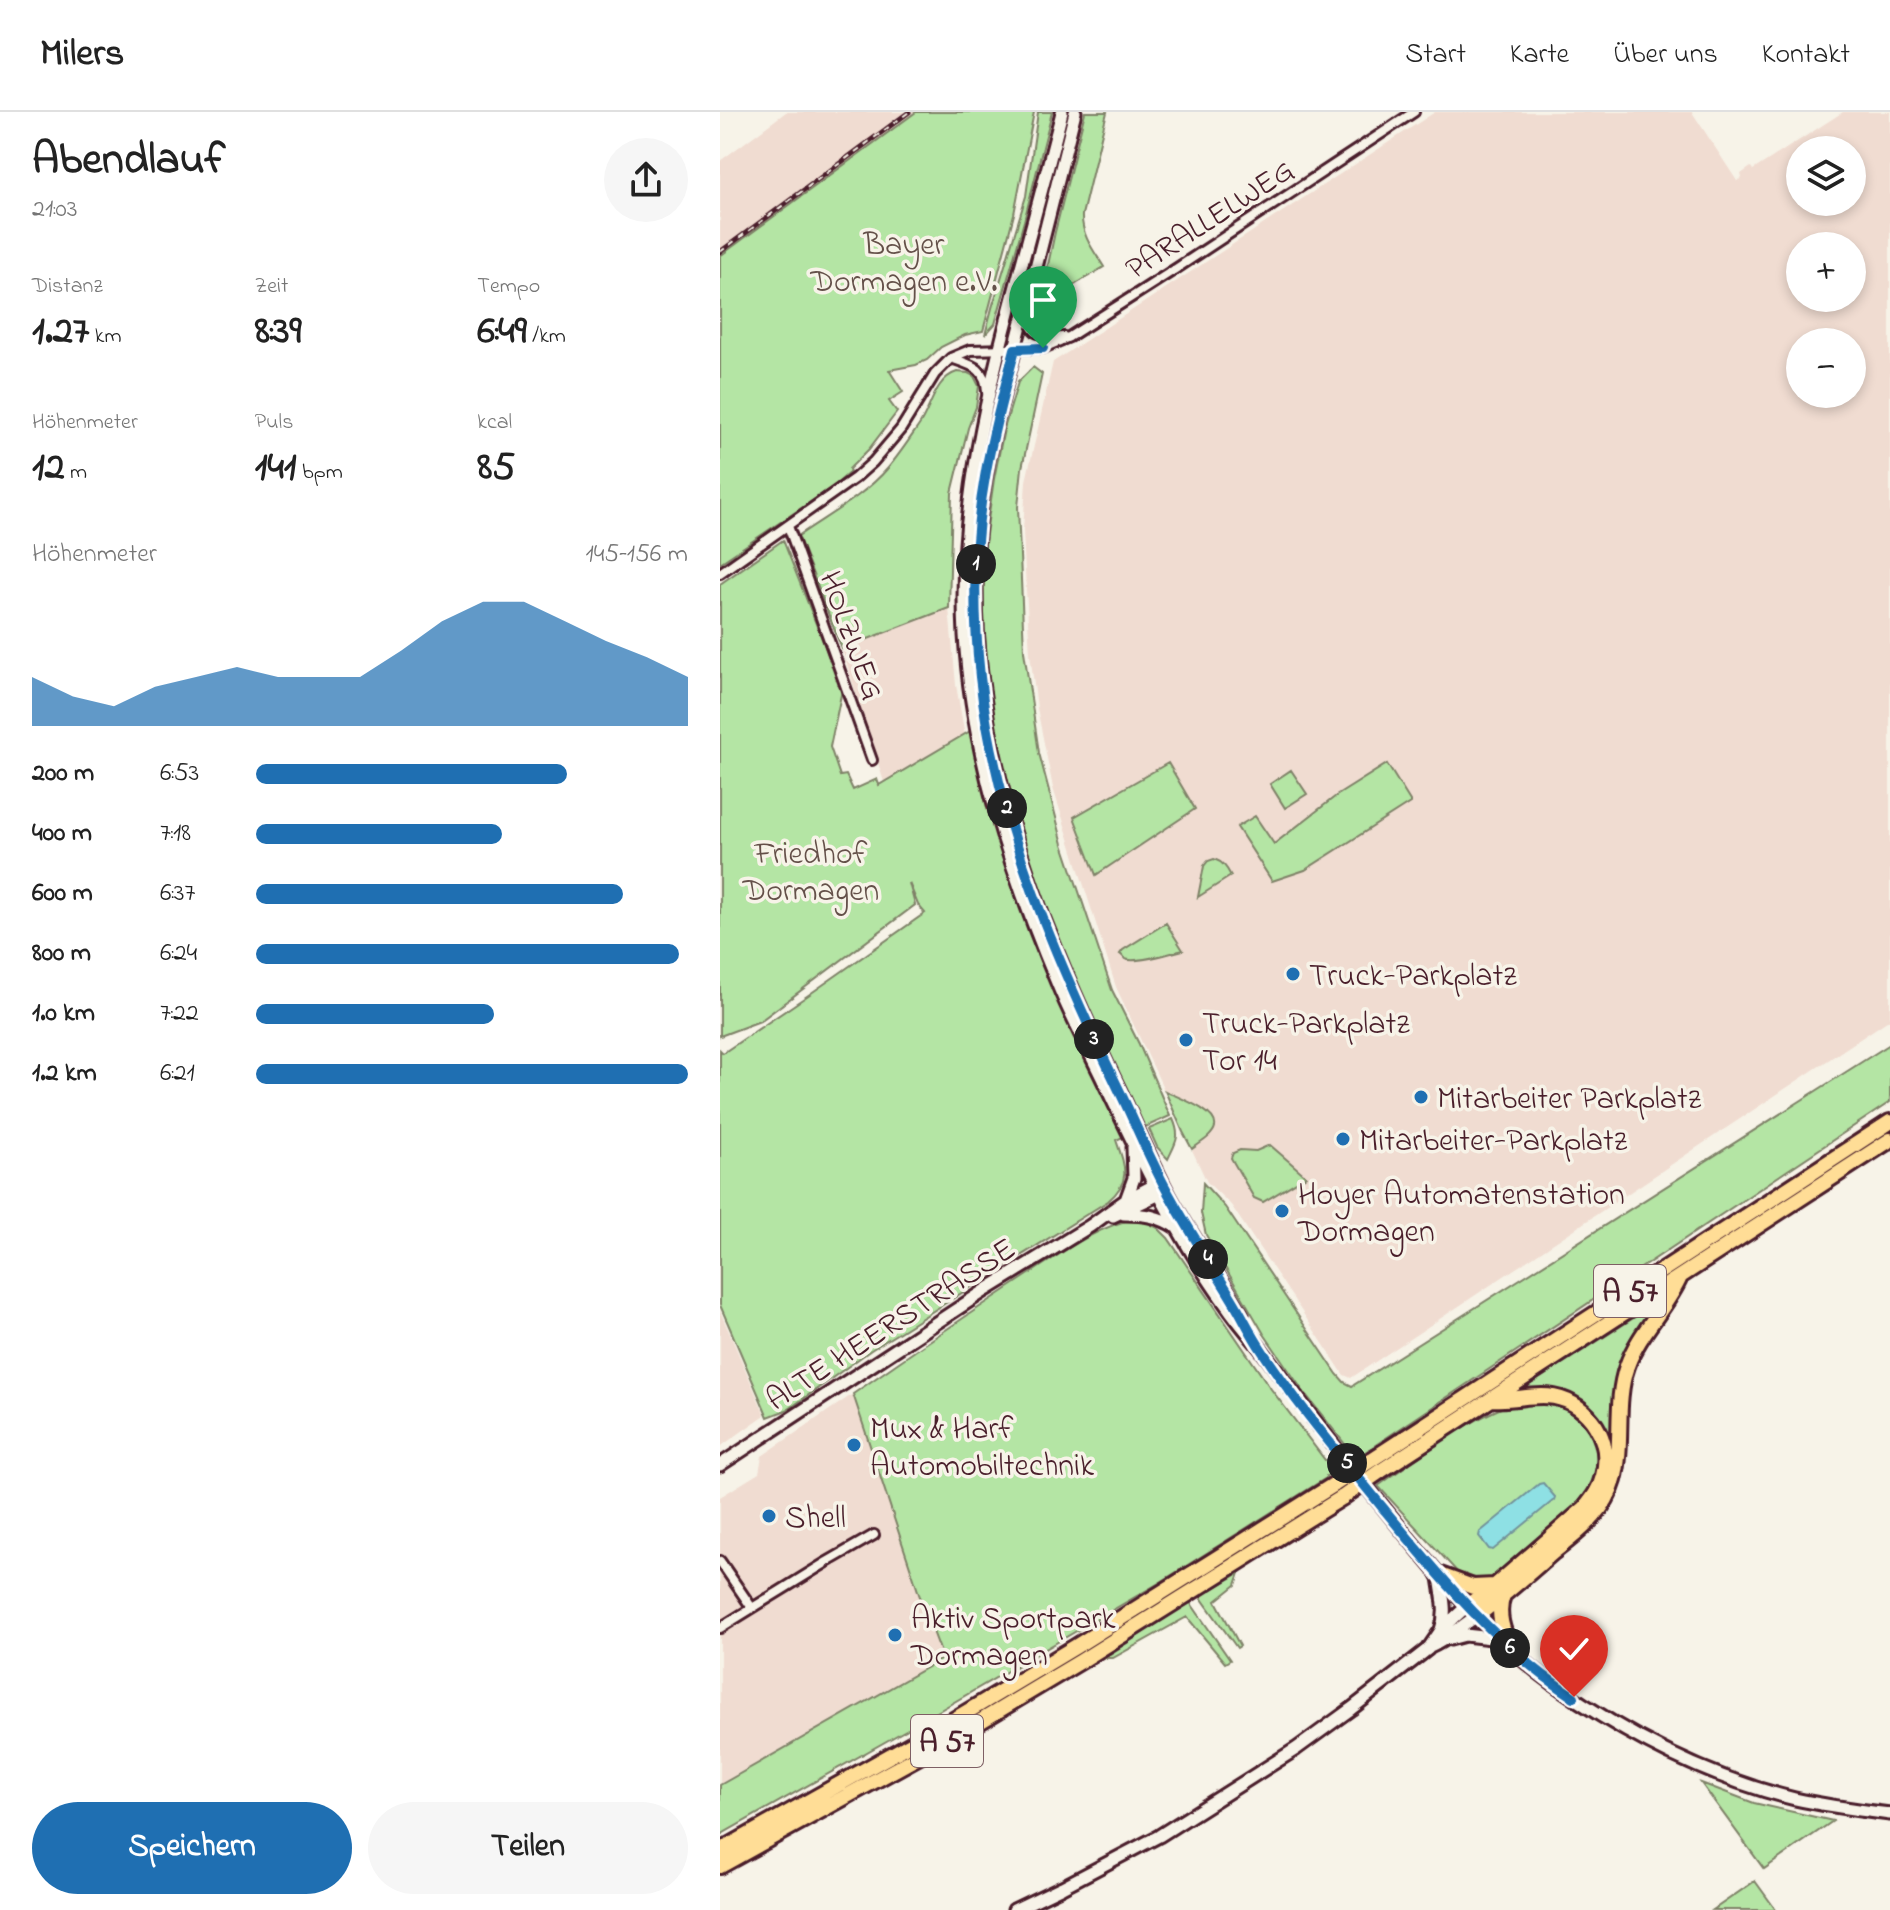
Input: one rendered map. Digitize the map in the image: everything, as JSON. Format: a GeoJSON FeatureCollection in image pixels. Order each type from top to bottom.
{"type":"FeatureCollection","features":[{"type":"Feature","properties":{"kind":"highway","name":"A 57"},"geometry":{"type":"LineString","coordinates":[[720,1866],[956,1736],[1205,1584],[1339,1490],[1890,1122]]}},
{"type":"Feature","properties":{"kind":"highway","name":"A 57"},"geometry":{"type":"LineString","coordinates":[[1375,1466],[1493,1399],[1890,1140]]}},
{"type":"Feature","properties":{"kind":"highway"},"geometry":{"type":"LineString","coordinates":[[1472,1611],[1594,1517],[1607,1497],[1617,1462],[1621,1384],[1627,1365],[1634,1347],[1672,1296],[1680,1277]]}},
{"type":"Feature","properties":{"kind":"highway"},"geometry":{"type":"LineString","coordinates":[[1493,1399],[1508,1401],[1541,1395],[1556,1397],[1583,1409],[1593,1421],[1605,1447],[1606,1460],[1596,1494],[1585,1508],[1499,1590]]}},
{"type":"Feature","properties":{"kind":"highway","name":"A 57"},"geometry":{"type":"LineString","coordinates":[[720,1851],[950,1722],[1162,1592],[1339,1490]]}},
{"type":"Feature","properties":{"kind":"highway"},"geometry":{"type":"LineString","coordinates":[[1440,1575],[1473,1587],[1499,1590]]}},
{"type":"Feature","properties":{"kind":"highway"},"geometry":{"type":"LineString","coordinates":[[1499,1590],[1501,1626],[1506,1644]]}},
{"type":"Feature","properties":{"kind":"main road"},"geometry":{"type":"LineString","coordinates":[[1062,112],[987,399],[971,486],[964,599],[969,680],[979,742],[995,809],[1036,930],[1072,1016],[1133,1142],[1260,1348]]}},
{"type":"Feature","properties":{"kind":"main road"},"geometry":{"type":"LineString","coordinates":[[1075,112],[985,476],[975,599],[977,638],[986,718],[1006,806],[1025,865],[1074,996],[1180,1230],[1227,1306],[1314,1422],[1472,1611],[1554,1685],[1639,1737],[1694,1764],[1795,1799],[1890,1814]]}},
{"type":"Feature","properties":{"kind":"main road"},"geometry":{"type":"LineString","coordinates":[[1126,1200],[1134,1178],[1133,1142]]}},
{"type":"Feature","properties":{"kind":"main road","name":"ALTE HEERSTRASSE"},"geometry":{"type":"LineString","coordinates":[[720,1465],[1126,1200],[1161,1188]]}},
{"type":"Feature","properties":{"kind":"main road","name":"ALTE HEERSTRASSE"},"geometry":{"type":"LineString","coordinates":[[1090,1226],[1119,1214],[1161,1188]]}},
{"type":"Feature","properties":{"kind":"main road"},"geometry":{"type":"LineString","coordinates":[[1119,1214],[1149,1215],[1180,1230]]}},
{"type":"Feature","properties":{"kind":"main road"},"geometry":{"type":"LineString","coordinates":[[1440,1575],[1445,1607],[1444,1635]]}},
{"type":"Feature","properties":{"kind":"main road"},"geometry":{"type":"LineString","coordinates":[[1014,1910],[1159,1836],[1300,1746],[1444,1635],[1464,1624],[1472,1611]]}},
{"type":"Feature","properties":{"kind":"main road"},"geometry":{"type":"LineString","coordinates":[[1444,1635],[1485,1636],[1506,1644]]}},
{"type":"Feature","properties":{"kind":"street","name":"PARALLELWEG"},"geometry":{"type":"LineString","coordinates":[[951,358],[970,350],[1043,348],[1069,337],[1414,112]]}},
{"type":"Feature","properties":{"kind":"street"},"geometry":{"type":"LineString","coordinates":[[1025,309],[1035,332],[1051,338],[1069,337]]}},
{"type":"Feature","properties":{"kind":"street"},"geometry":{"type":"LineString","coordinates":[[720,573],[839,490],[873,462],[901,429],[935,374],[951,358],[980,371],[986,384],[987,399]]}},
{"type":"Feature","properties":{"kind":"street","name":"HOLZWEG"},"geometry":{"type":"LineString","coordinates":[[788,526],[872,760]]}},
{"type":"Feature","properties":{"kind":"street"},"geometry":{"type":"LineString","coordinates":[[720,1628],[874,1535]]}},
{"type":"Feature","properties":{"kind":"street"},"geometry":{"type":"LineString","coordinates":[[720,1561],[752,1608]]}},
{"type":"Feature","properties":{"kind":"shaded area"},"geometry":{"type":"Polygon","coordinates":[[[786,112],[916,112],[720,256],[720,161],[786,112]]]}},
{"type":"Feature","properties":{"kind":"shaded area"},"geometry":{"type":"Polygon","coordinates":[[[1435,112],[1692,112],[1737,181],[1751,167],[1753,170],[1786,149],[1786,216],[1866,216],[1866,136],[1806,136],[1843,112],[1890,112],[1890,1019],[1351,1378],[1344,1375],[1231,1205],[1207,1182],[1116,987],[1053,788],[1037,708],[1030,653],[1023,531],[1026,481],[1053,362],[1435,112]]]}},
{"type":"Feature","properties":{"kind":"shaded area"},"geometry":{"type":"Polygon","coordinates":[[[949,608],[956,685],[965,736],[884,782],[842,649],[949,608]]]}},
{"type":"Feature","properties":{"kind":"shaded area"},"geometry":{"type":"Polygon","coordinates":[[[720,1311],[765,1415],[720,1447],[720,1311]]]}},
{"type":"Feature","properties":{"kind":"shaded area"},"geometry":{"type":"Polygon","coordinates":[[[853,1394],[943,1658],[720,1785],[720,1497],[759,1473],[762,1456],[853,1394]]]}},
{"type":"Feature","properties":{"kind":"green space","name":"Bayer Dormagen e.V."},"geometry":{"type":"Polygon","coordinates":[[[916,112],[1034,112],[1014,214],[983,331],[965,335],[941,347],[916,365],[889,370],[903,392],[889,401],[897,412],[869,449],[849,469],[850,472],[720,563],[720,256],[916,112]]]}},
{"type":"Feature","properties":{"kind":"green space"},"geometry":{"type":"Polygon","coordinates":[[[1038,112],[1052,112],[995,324],[985,335],[1026,196],[1038,112]]]}},
{"type":"Feature","properties":{"kind":"green space"},"geometry":{"type":"Polygon","coordinates":[[[1085,112],[1107,112],[1082,215],[1086,236],[1104,267],[1058,295],[1051,304],[1045,324],[1037,317],[1085,112]]]}},
{"type":"Feature","properties":{"kind":"green space","name":"Friedhof Dormagen"},"geometry":{"type":"Polygon","coordinates":[[[1033,367],[1042,374],[1022,468],[1018,507],[1024,651],[1039,753],[1063,844],[1112,990],[1170,1116],[1116,1140],[1124,1173],[1121,1187],[1108,1201],[871,1350],[789,1409],[768,1417],[720,1305],[720,1050],[723,1053],[925,913],[918,905],[909,883],[915,905],[760,1021],[720,1036],[720,584],[783,540],[842,690],[830,747],[840,776],[846,775],[853,790],[877,779],[879,785],[992,718],[984,638],[983,555],[1004,429],[1018,382],[1033,367]]]}},
{"type":"Feature","properties":{"kind":"green space"},"geometry":{"type":"Polygon","coordinates":[[[957,372],[974,376],[979,386],[952,493],[949,608],[842,649],[798,536],[878,478],[918,427],[943,381],[957,372]]]}},
{"type":"Feature","properties":{"kind":"green space"},"geometry":{"type":"Polygon","coordinates":[[[1168,763],[1195,809],[1096,875],[1074,817],[1168,763]]]}},
{"type":"Feature","properties":{"kind":"green space"},"geometry":{"type":"Polygon","coordinates":[[[1387,764],[1410,803],[1305,870],[1272,881],[1237,827],[1255,816],[1274,844],[1336,796],[1387,764]]]}},
{"type":"Feature","properties":{"kind":"green space"},"geometry":{"type":"Polygon","coordinates":[[[1291,770],[1307,794],[1285,808],[1270,784],[1291,770]]]}},
{"type":"Feature","properties":{"kind":"green space"},"geometry":{"type":"Polygon","coordinates":[[[1214,859],[1231,876],[1198,897],[1204,866],[1214,859]]]}},
{"type":"Feature","properties":{"kind":"green space"},"geometry":{"type":"Polygon","coordinates":[[[1166,923],[1183,950],[1137,960],[1125,959],[1120,954],[1123,950],[1166,923]]]}},
{"type":"Feature","properties":{"kind":"green space"},"geometry":{"type":"Polygon","coordinates":[[[1890,1044],[1890,1102],[1356,1458],[1303,1391],[1264,1334],[1206,1235],[1201,1213],[1203,1183],[1225,1207],[1337,1374],[1352,1386],[1890,1044]]]}},
{"type":"Feature","properties":{"kind":"green space"},"geometry":{"type":"Polygon","coordinates":[[[1165,1091],[1204,1110],[1214,1121],[1212,1133],[1192,1149],[1183,1132],[1165,1091]]]}},
{"type":"Feature","properties":{"kind":"green space"},"geometry":{"type":"Polygon","coordinates":[[[1173,1119],[1177,1135],[1168,1159],[1157,1147],[1149,1129],[1173,1119]]]}},
{"type":"Feature","properties":{"kind":"green space"},"geometry":{"type":"Polygon","coordinates":[[[1270,1145],[1306,1176],[1263,1202],[1254,1198],[1231,1158],[1233,1153],[1240,1150],[1256,1151],[1270,1145]]]}},
{"type":"Feature","properties":{"kind":"green space"},"geometry":{"type":"Polygon","coordinates":[[[1147,1218],[1148,1223],[1168,1238],[1271,1389],[1334,1472],[1159,1583],[720,1835],[720,1785],[943,1658],[853,1394],[1065,1250],[1108,1227],[1147,1218]]]}},
{"type":"Feature","properties":{"kind":"green space"},"geometry":{"type":"Polygon","coordinates":[[[1663,1299],[1630,1345],[1612,1466],[1607,1478],[1585,1407],[1514,1395],[1663,1299]]]}},
{"type":"Feature","properties":{"kind":"green space"},"geometry":{"type":"Polygon","coordinates":[[[1528,1399],[1569,1405],[1597,1435],[1600,1476],[1580,1506],[1494,1576],[1481,1581],[1469,1579],[1460,1575],[1378,1486],[1469,1424],[1528,1399]]]}},
{"type":"Feature","properties":{"kind":"green space"},"geometry":{"type":"Polygon","coordinates":[[[1240,1573],[1236,1585],[1216,1601],[1240,1646],[1237,1648],[1200,1596],[1240,1573]]]}},
{"type":"Feature","properties":{"kind":"green space"},"geometry":{"type":"Polygon","coordinates":[[[1190,1602],[1230,1660],[1225,1663],[1187,1617],[1113,1658],[1104,1658],[1190,1602]]]}},
{"type":"Feature","properties":{"kind":"green space"},"geometry":{"type":"Polygon","coordinates":[[[1701,1783],[1754,1803],[1833,1821],[1764,1869],[1701,1783]]]}},
{"type":"Feature","properties":{"kind":"green space"},"geometry":{"type":"Polygon","coordinates":[[[1755,1881],[1776,1910],[1713,1910],[1755,1881]]]}},
{"type":"Feature","properties":{"kind":"water"},"geometry":{"type":"Polygon","coordinates":[[[1543,1483],[1555,1497],[1554,1500],[1493,1550],[1489,1549],[1479,1536],[1480,1532],[1543,1483]]]}},
{"type":"Feature","properties":{"kind":"railway"},"geometry":{"type":"LineString","coordinates":[[720,252],[909,112]]}},
{"type":"Feature","properties":{"kind":"place","name":"Truck-Parkplatz"},"geometry":{"type":"Point","coordinates":[1293,974]}},
{"type":"Feature","properties":{"kind":"place","name":"Truck-Parkplatz Tor 14"},"geometry":{"type":"Point","coordinates":[1186,1040]}},
{"type":"Feature","properties":{"kind":"place","name":"Mitarbeiter Parkplatz"},"geometry":{"type":"Point","coordinates":[1421,1097]}},
{"type":"Feature","properties":{"kind":"place","name":"Mitarbeiter-Parkplatz"},"geometry":{"type":"Point","coordinates":[1343,1139]}},
{"type":"Feature","properties":{"kind":"place","name":"Hoyer Automatenstation Dormagen"},"geometry":{"type":"Point","coordinates":[1282,1211]}},
{"type":"Feature","properties":{"kind":"place","name":"Mux & Harf Automobiltechnik"},"geometry":{"type":"Point","coordinates":[854,1445]}},
{"type":"Feature","properties":{"kind":"place","name":"Shell"},"geometry":{"type":"Point","coordinates":[769,1516]}},
{"type":"Feature","properties":{"kind":"place","name":"Aktiv Sportpark Dormagen"},"geometry":{"type":"Point","coordinates":[895,1635]}},
{"type":"Feature","properties":{"kind":"route"},"geometry":{"type":"LineString","coordinates":[[1043,348],[1015,349],[985,476],[975,599],[980,679],[992,752],[1025,865],[1068,983],[1167,1191],[1260,1348],[1314,1422],[1458,1595],[1518,1655],[1574,1697]]}}]}
